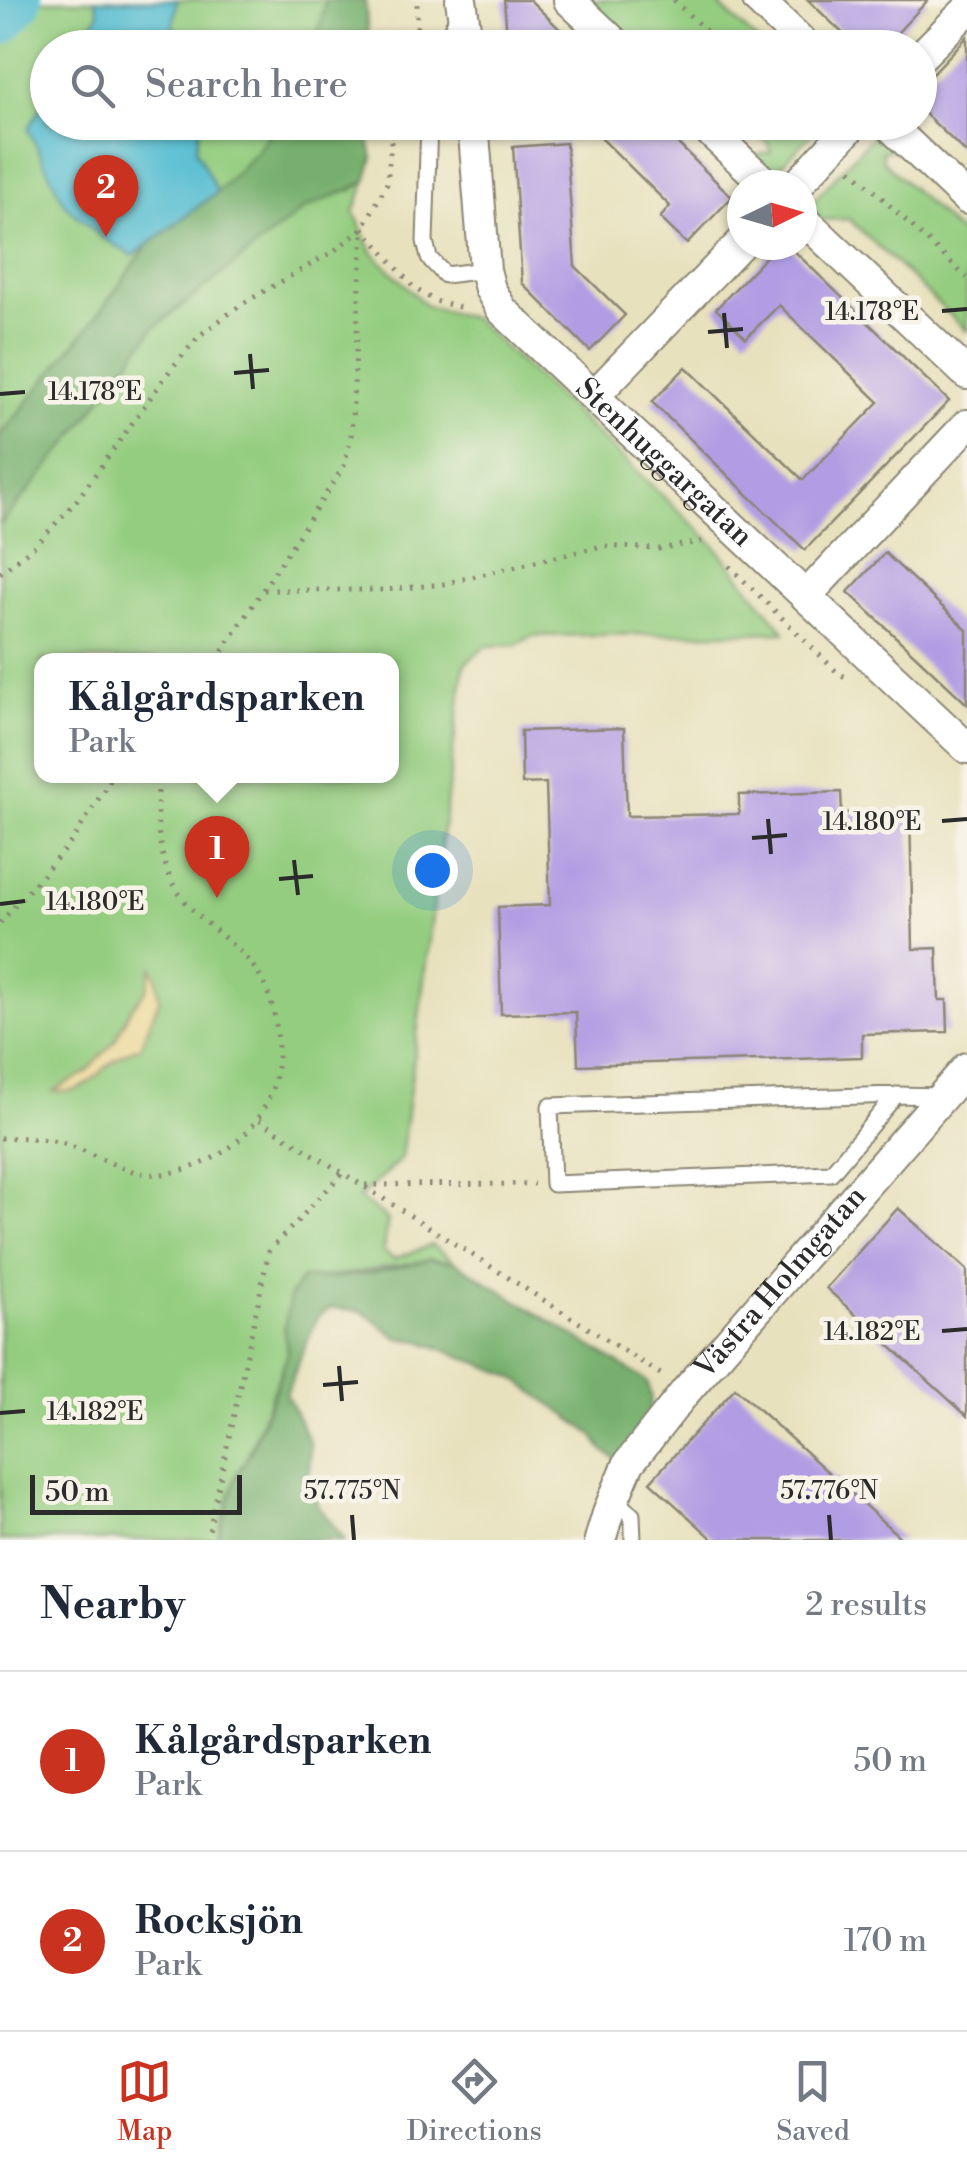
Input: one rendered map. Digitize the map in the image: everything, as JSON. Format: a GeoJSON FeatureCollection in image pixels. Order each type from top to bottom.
{"type":"FeatureCollection","features":[{"type":"Feature","properties":{"kind":"street"},"geometry":{"type":"LineString","coordinates":[[568,0],[600,30]]}},
{"type":"Feature","properties":{"kind":"street"},"geometry":{"type":"LineString","coordinates":[[758,0],[789,30]]}},
{"type":"Feature","properties":{"kind":"street"},"geometry":{"type":"LineString","coordinates":[[462,4],[466,30]]}},
{"type":"Feature","properties":{"kind":"street"},"geometry":{"type":"LineString","coordinates":[[937,40],[967,10]]}},
{"type":"Feature","properties":{"kind":"street","name":"Stenhuggargatan"},"geometry":{"type":"LineString","coordinates":[[474,140],[485,270],[502,310],[967,748]]}},
{"type":"Feature","properties":{"kind":"street"},"geometry":{"type":"LineString","coordinates":[[719,140],[751,170]]}},
{"type":"Feature","properties":{"kind":"street"},"geometry":{"type":"LineString","coordinates":[[811,170],[838,140]]}},
{"type":"Feature","properties":{"kind":"street"},"geometry":{"type":"LineString","coordinates":[[905,140],[967,200]]}},
{"type":"Feature","properties":{"kind":"street"},"geometry":{"type":"LineString","coordinates":[[817,232],[967,374]]}},
{"type":"Feature","properties":{"kind":"street"},"geometry":{"type":"LineString","coordinates":[[594,396],[727,258]]}},
{"type":"Feature","properties":{"kind":"street"},"geometry":{"type":"LineString","coordinates":[[806,596],[967,425]]}},
{"type":"Feature","properties":{"kind":"street","name":"Västra Holmgatan"},"geometry":{"type":"LineString","coordinates":[[607,1517],[629,1463],[686,1391],[967,1068]]}},
{"type":"Feature","properties":{"kind":"lane"},"geometry":{"type":"LineString","coordinates":[[450,30],[462,4]]}},
{"type":"Feature","properties":{"kind":"lane"},"geometry":{"type":"LineString","coordinates":[[428,140],[429,258],[445,275],[485,270]]}},
{"type":"Feature","properties":{"kind":"lane"},"geometry":{"type":"LineString","coordinates":[[896,1095],[831,1173],[553,1184],[550,1106],[896,1095],[941,1096]]}},
{"type":"Feature","properties":{"kind":"lane"},"geometry":{"type":"LineString","coordinates":[[607,1517],[632,1515],[633,1540]]}},
{"type":"Feature","properties":{"kind":"path"},"geometry":{"type":"LineString","coordinates":[[417,30],[418,0]]}},
{"type":"Feature","properties":{"kind":"path"},"geometry":{"type":"LineString","coordinates":[[674,0],[705,30]]}},
{"type":"Feature","properties":{"kind":"path"},"geometry":{"type":"LineString","coordinates":[[223,653],[344,466],[351,436],[363,228],[387,183],[391,140]]}},
{"type":"Feature","properties":{"kind":"path"},"geometry":{"type":"LineString","coordinates":[[830,149],[967,278]]}},
{"type":"Feature","properties":{"kind":"path"},"geometry":{"type":"LineString","coordinates":[[0,573],[37,544],[77,500],[200,335],[242,304],[334,251],[363,228]]}},
{"type":"Feature","properties":{"kind":"path"},"geometry":{"type":"LineString","coordinates":[[264,590],[384,590],[442,584],[602,546],[658,550],[716,538]]}},
{"type":"Feature","properties":{"kind":"path"},"geometry":{"type":"LineString","coordinates":[[0,923],[72,841],[109,783]]}},
{"type":"Feature","properties":{"kind":"path"},"geometry":{"type":"LineString","coordinates":[[0,1138],[48,1140],[72,1146],[118,1168],[145,1175],[169,1173],[220,1155],[241,1140],[259,1120],[274,1088],[278,1063],[275,1015],[256,970],[192,910],[175,888],[160,838],[159,783]]}},
{"type":"Feature","properties":{"kind":"path"},"geometry":{"type":"LineString","coordinates":[[259,1120],[686,1391]]}},
{"type":"Feature","properties":{"kind":"path"},"geometry":{"type":"LineString","coordinates":[[207,1540],[269,1250],[343,1173]]}},
{"type":"Feature","properties":{"kind":"path"},"geometry":{"type":"LineString","coordinates":[[362,1185],[553,1184]]}},
{"type":"Feature","properties":{"kind":"green space"},"geometry":{"type":"Polygon","coordinates":[[[0,0],[347,0],[348,30],[30,30],[30,140],[332,140],[350,191],[366,182],[354,212],[372,252],[426,306],[474,319],[713,543],[785,632],[532,636],[516,645],[486,646],[464,665],[401,1159],[359,1198],[388,1220],[383,1251],[394,1259],[432,1245],[455,1262],[418,1262],[302,1278],[284,1331],[288,1353],[247,1457],[233,1540],[0,1540],[0,0]]]}},
{"type":"Feature","properties":{"kind":"green space"},"geometry":{"type":"Polygon","coordinates":[[[326,0],[365,0],[368,30],[318,30],[326,0]]]}},
{"type":"Feature","properties":{"kind":"green space"},"geometry":{"type":"Polygon","coordinates":[[[587,0],[713,0],[746,30],[619,30],[587,0]]]}},
{"type":"Feature","properties":{"kind":"green space"},"geometry":{"type":"Polygon","coordinates":[[[264,140],[369,140],[373,157],[366,182],[304,209],[154,328],[66,446],[0,525],[0,436],[98,315],[147,246],[217,192],[264,140]]]}},
{"type":"Feature","properties":{"kind":"green space"},"geometry":{"type":"Polygon","coordinates":[[[765,140],[806,140],[777,170],[768,170],[750,156],[771,152],[765,140]]]}},
{"type":"Feature","properties":{"kind":"green space"},"geometry":{"type":"Polygon","coordinates":[[[869,140],[892,140],[902,149],[882,151],[883,161],[967,241],[967,331],[849,219],[818,220],[817,197],[869,140]]]}},
{"type":"Feature","properties":{"kind":"green space"},"geometry":{"type":"Polygon","coordinates":[[[430,1259],[455,1262],[647,1381],[649,1413],[618,1460],[604,1451],[592,1434],[510,1375],[421,1341],[398,1338],[362,1311],[331,1308],[317,1317],[286,1394],[310,1443],[309,1482],[319,1507],[345,1540],[217,1540],[237,1473],[251,1451],[288,1353],[284,1331],[290,1295],[302,1278],[367,1273],[430,1259]]]}},
{"type":"Feature","properties":{"kind":"sand"},"geometry":{"type":"Polygon","coordinates":[[[152,967],[159,1000],[140,1047],[115,1060],[79,1089],[53,1091],[86,1073],[115,1041],[130,1010],[147,989],[152,967]]]}},
{"type":"Feature","properties":{"kind":"water"},"geometry":{"type":"Polygon","coordinates":[[[95,0],[177,0],[173,27],[176,30],[88,30],[99,13],[95,0]]]}},
{"type":"Feature","properties":{"kind":"water"},"geometry":{"type":"Polygon","coordinates":[[[33,140],[197,140],[196,150],[217,192],[133,256],[103,238],[65,205],[33,140]]]}},
{"type":"Feature","properties":{"kind":"building"},"geometry":{"type":"Polygon","coordinates":[[[504,0],[530,0],[561,30],[506,30],[504,0]]]}},
{"type":"Feature","properties":{"kind":"building"},"geometry":{"type":"Polygon","coordinates":[[[808,0],[928,0],[900,30],[839,30],[808,0]]]}},
{"type":"Feature","properties":{"kind":"building"},"geometry":{"type":"Polygon","coordinates":[[[967,37],[967,154],[937,125],[937,69],[967,37]]]}},
{"type":"Feature","properties":{"kind":"building"},"geometry":{"type":"Polygon","coordinates":[[[603,140],[674,140],[727,192],[727,202],[687,244],[660,218],[670,206],[603,140]]]}},
{"type":"Feature","properties":{"kind":"building"},"geometry":{"type":"Polygon","coordinates":[[[566,143],[575,266],[625,315],[590,351],[522,283],[513,147],[566,143]]]}},
{"type":"Feature","properties":{"kind":"building"},"geometry":{"type":"Polygon","coordinates":[[[763,260],[803,260],[949,401],[805,550],[652,402],[686,367],[803,480],[879,402],[779,305],[746,338],[716,309],[763,260]]]}},
{"type":"Feature","properties":{"kind":"building"},"geometry":{"type":"Polygon","coordinates":[[[885,553],[967,630],[967,704],[848,592],[885,553]]]}},
{"type":"Feature","properties":{"kind":"building"},"geometry":{"type":"Polygon","coordinates":[[[624,728],[627,816],[739,814],[739,795],[841,792],[842,813],[910,811],[913,949],[937,948],[939,1000],[947,1000],[948,1032],[862,1034],[862,1057],[578,1065],[576,1012],[501,1014],[498,907],[550,905],[546,783],[522,784],[521,731],[624,728]]]}},
{"type":"Feature","properties":{"kind":"building"},"geometry":{"type":"Polygon","coordinates":[[[898,1208],[967,1270],[967,1416],[826,1288],[898,1208]]]}},
{"type":"Feature","properties":{"kind":"building"},"geometry":{"type":"Polygon","coordinates":[[[735,1388],[903,1540],[714,1540],[650,1482],[735,1388]]]}},
{"type":"Feature","properties":{"kind":"waterway"},"geometry":{"type":"LineString","coordinates":[[0,20],[17,0]]}},
{"type":"Feature","properties":{"kind":"place","name":"Rocksjön"},"geometry":{"type":"Point","coordinates":[106,237]}},
{"type":"Feature","properties":{"kind":"place","name":"Kålgårdsparken"},"geometry":{"type":"Point","coordinates":[217,898]}}]}
